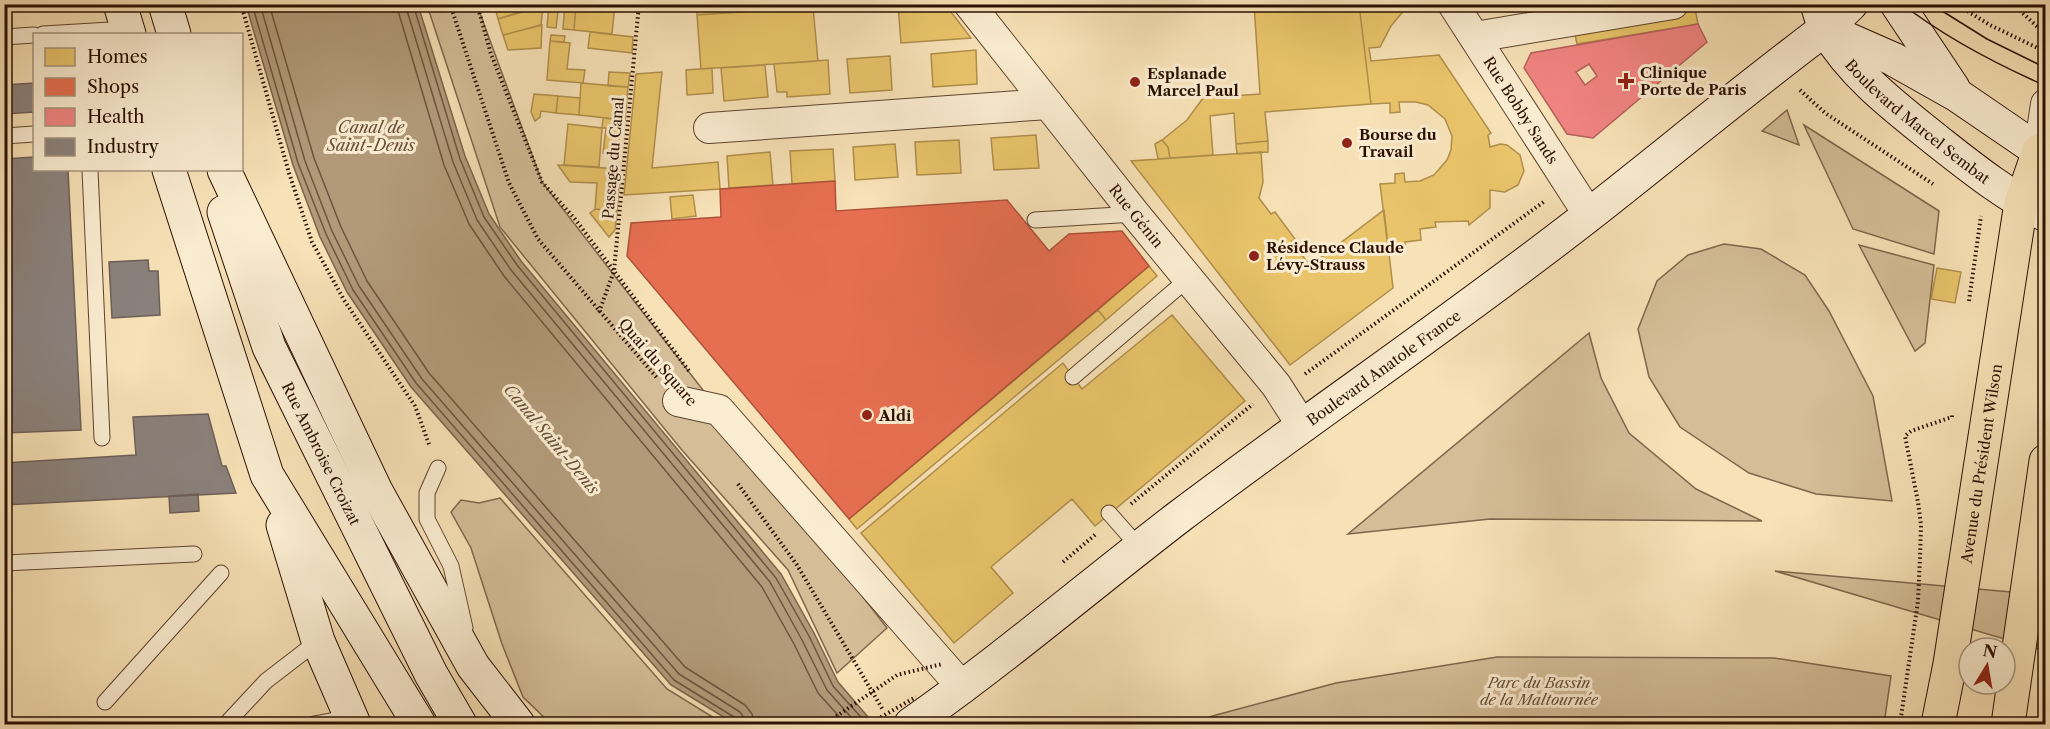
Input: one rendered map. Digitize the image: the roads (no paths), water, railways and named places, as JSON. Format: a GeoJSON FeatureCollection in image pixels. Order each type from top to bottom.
{"type":"FeatureCollection","features":[{"type":"Feature","properties":{"kind":"main road"},"geometry":{"type":"LineString","coordinates":[[165,4],[174,33]]}},
{"type":"Feature","properties":{"kind":"main road","name":"Boulevard Anatole France"},"geometry":{"type":"LineString","coordinates":[[904,713],[952,676],[1139,547],[1589,215],[1776,67],[1821,17],[1851,4]]}},
{"type":"Feature","properties":{"kind":"main road","name":"Boulevard Marcel Sembat"},"geometry":{"type":"LineString","coordinates":[[1897,4],[1957,95]]}},
{"type":"Feature","properties":{"kind":"main road","name":"Boulevard Marcel Sembat"},"geometry":{"type":"LineString","coordinates":[[1821,17],[1957,95],[2044,155]]}},
{"type":"Feature","properties":{"kind":"main road","name":"Boulevard Marcel Sembat"},"geometry":{"type":"LineString","coordinates":[[1821,17],[1862,77],[1883,97],[1961,159],[2033,209]]}},
{"type":"Feature","properties":{"kind":"main road","name":"Avenue du Président Wilson"},"geometry":{"type":"LineString","coordinates":[[1941,712],[1977,489],[2044,155]]}},
{"type":"Feature","properties":{"kind":"main road"},"geometry":{"type":"LineString","coordinates":[[169,171],[318,641],[360,722]]}},
{"type":"Feature","properties":{"kind":"main road","name":"Rue Ambroise Croizat"},"geometry":{"type":"LineString","coordinates":[[212,171],[229,230],[269,347],[431,674],[460,724]]}},
{"type":"Feature","properties":{"kind":"main road"},"geometry":{"type":"LineString","coordinates":[[224,171],[376,491],[473,666],[518,724]]}},
{"type":"Feature","properties":{"kind":"main road"},"geometry":{"type":"LineString","coordinates":[[267,475],[419,724]]}},
{"type":"Feature","properties":{"kind":"main road"},"geometry":{"type":"LineString","coordinates":[[2009,722],[2043,477]]}},
{"type":"Feature","properties":{"kind":"main road"},"geometry":{"type":"LineString","coordinates":[[318,641],[359,628],[392,642],[431,674]]}},
{"type":"Feature","properties":{"kind":"street","name":"Rue Génin"},"geometry":{"type":"LineString","coordinates":[[969,4],[1135,214],[1276,385],[1303,427]]}},
{"type":"Feature","properties":{"kind":"street","name":"Rue Bobby Sands"},"geometry":{"type":"LineString","coordinates":[[1453,4],[1589,215]]}},
{"type":"Feature","properties":{"kind":"street"},"geometry":{"type":"LineString","coordinates":[[1475,38],[1673,4]]}},
{"type":"Feature","properties":{"kind":"street"},"geometry":{"type":"LineString","coordinates":[[709,128],[1048,104]]}},
{"type":"Feature","properties":{"kind":"street"},"geometry":{"type":"LineString","coordinates":[[2044,155],[2046,104]]}},
{"type":"Feature","properties":{"kind":"street"},"geometry":{"type":"LineString","coordinates":[[678,401],[719,410],[952,676]]}},
{"type":"Feature","properties":{"kind":"lane"},"geometry":{"type":"LineString","coordinates":[[50,33],[125,23]]}},
{"type":"Feature","properties":{"kind":"lane"},"geometry":{"type":"LineString","coordinates":[[4,37],[33,35]]}},
{"type":"Feature","properties":{"kind":"lane"},"geometry":{"type":"LineString","coordinates":[[4,136],[33,134]]}},
{"type":"Feature","properties":{"kind":"lane"},"geometry":{"type":"LineString","coordinates":[[90,171],[102,438]]}},
{"type":"Feature","properties":{"kind":"lane"},"geometry":{"type":"LineString","coordinates":[[1035,220],[1135,214]]}},
{"type":"Feature","properties":{"kind":"lane"},"geometry":{"type":"LineString","coordinates":[[1073,377],[1189,278]]}},
{"type":"Feature","properties":{"kind":"lane"},"geometry":{"type":"LineString","coordinates":[[438,468],[428,492],[427,519],[451,566],[473,666]]}},
{"type":"Feature","properties":{"kind":"lane"},"geometry":{"type":"LineString","coordinates":[[1111,516],[1139,547]]}},
{"type":"Feature","properties":{"kind":"lane"},"geometry":{"type":"LineString","coordinates":[[4,563],[194,554]]}},
{"type":"Feature","properties":{"kind":"lane"},"geometry":{"type":"LineString","coordinates":[[105,702],[221,573]]}},
{"type":"Feature","properties":{"kind":"lane"},"geometry":{"type":"LineString","coordinates":[[226,724],[266,681],[318,641]]}},
{"type":"Feature","properties":{"kind":"lane"},"geometry":{"type":"LineString","coordinates":[[314,724],[360,722]]}},
{"type":"Feature","properties":{"kind":"water","name":"Canal de Saint-Denis"},"geometry":{"type":"Polygon","coordinates":[[[246,5],[418,5],[465,156],[489,214],[521,261],[781,574],[838,682],[874,724],[735,724],[671,685],[411,387],[347,292],[320,237],[293,165],[246,5]]]}},
{"type":"Feature","properties":{"kind":"tram line"},"geometry":{"type":"LineString","coordinates":[[1902,4],[1972,50],[2046,86]]}},
{"type":"Feature","properties":{"kind":"tram line"},"geometry":{"type":"LineString","coordinates":[[1931,4],[1987,39],[2046,68]]}},
{"type":"Feature","properties":{"kind":"place","name":"Clinique Porte de Paris"},"geometry":{"type":"Point","coordinates":[1626,81]}},
{"type":"Feature","properties":{"kind":"place","name":"Esplanade Marcel Paul"},"geometry":{"type":"Point","coordinates":[1135,82]}},
{"type":"Feature","properties":{"kind":"place","name":"Bourse du Travail"},"geometry":{"type":"Point","coordinates":[1347,143]}},
{"type":"Feature","properties":{"kind":"place","name":"Résidence Claude Lévy-Strauss"},"geometry":{"type":"Point","coordinates":[1254,256]}},
{"type":"Feature","properties":{"kind":"place","name":"Aldi"},"geometry":{"type":"Point","coordinates":[867,415]}},
{"type":"Feature","properties":{"kind":"water label","name":"Canal Saint-Denis"},"geometry":{"type":"Point","coordinates":[552,439]}},
{"type":"Feature","properties":{"kind":"park label","name":"Parc du Bassin de la Maltournée"},"geometry":{"type":"Point","coordinates":[1539,690]}}]}
